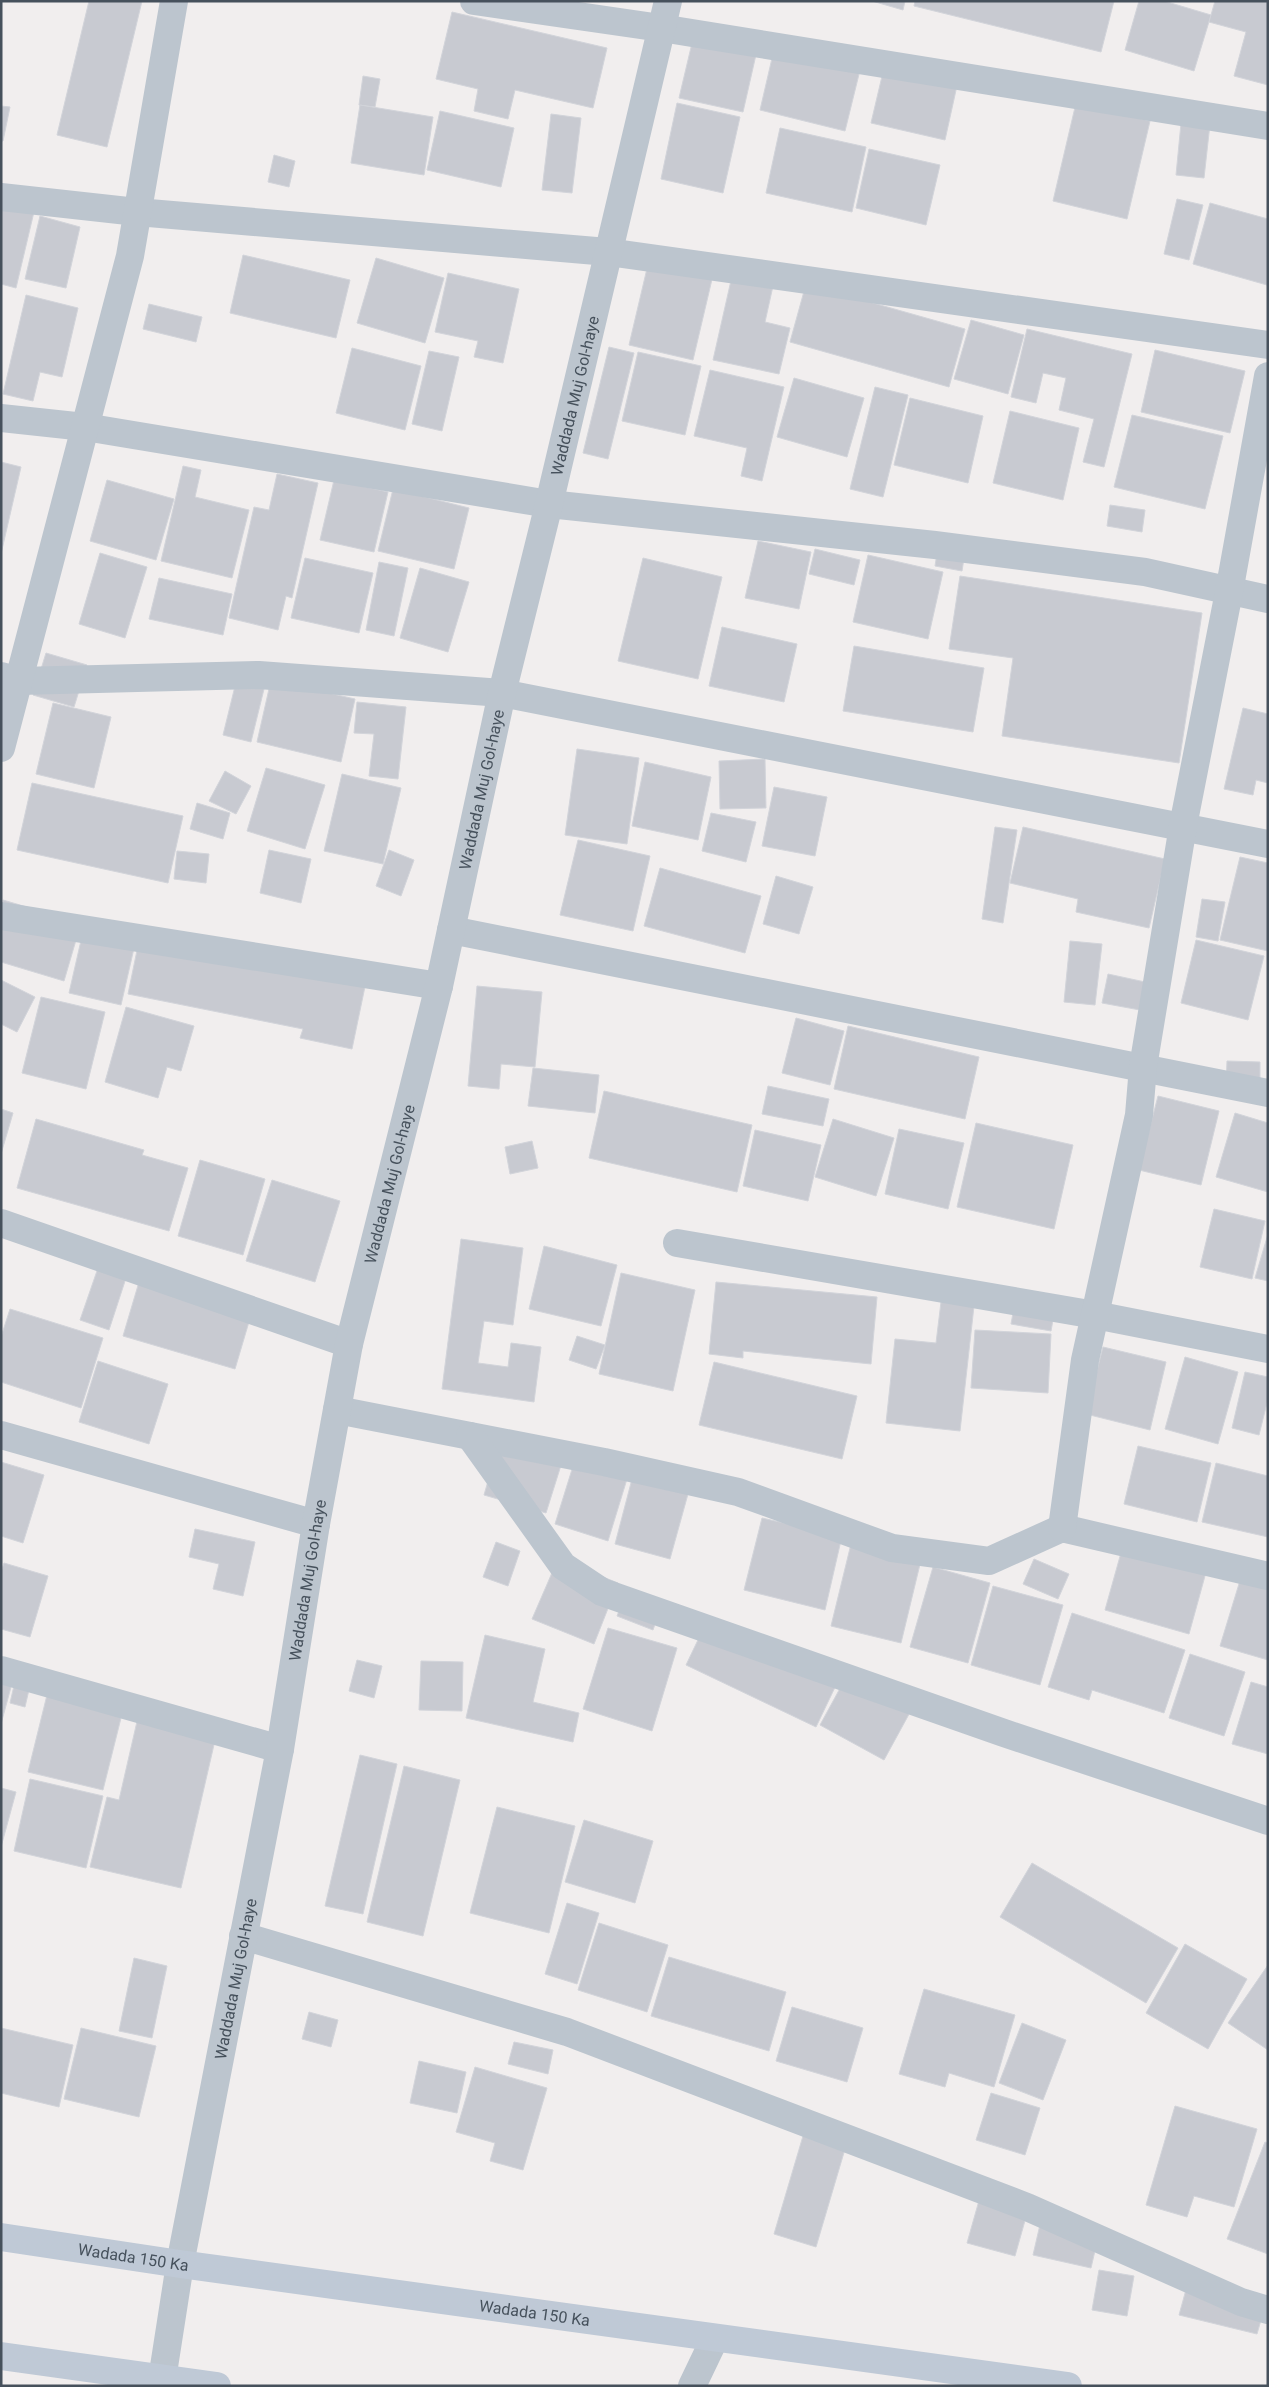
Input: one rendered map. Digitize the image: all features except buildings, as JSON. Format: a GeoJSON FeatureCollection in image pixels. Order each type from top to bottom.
{"type":"FeatureCollection","features":[{"type":"Feature","properties":{"kind":"street"},"geometry":{"type":"LineString","coordinates":[[1,748],[10,678],[85,427],[130,256],[174,1]]}},
{"type":"Feature","properties":{"kind":"street"},"geometry":{"type":"LineString","coordinates":[[474,1],[661,28],[1268,126]]}},
{"type":"Feature","properties":{"kind":"street","name":"Waddada Muj Gol-haye"},"geometry":{"type":"LineString","coordinates":[[162,2382],[180,2264],[280,1749],[316,1524],[349,1344],[439,986],[502,692],[549,504],[668,1]]}},
{"type":"Feature","properties":{"kind":"street"},"geometry":{"type":"LineString","coordinates":[[1,197],[137,212],[608,252],[1268,345]]}},
{"type":"Feature","properties":{"kind":"street"},"geometry":{"type":"LineString","coordinates":[[1062,1528],[1085,1360],[1139,1115],[1143,1067],[1183,826],[1229,592],[1268,376]]}},
{"type":"Feature","properties":{"kind":"street"},"geometry":{"type":"LineString","coordinates":[[1,418],[85,427],[549,504],[925,544],[1136,570],[1229,592],[1268,599]]}},
{"type":"Feature","properties":{"kind":"street"},"geometry":{"type":"LineString","coordinates":[[10,678],[259,675],[502,692],[1268,844]]}},
{"type":"Feature","properties":{"kind":"street"},"geometry":{"type":"LineString","coordinates":[[1,916],[439,986]]}},
{"type":"Feature","properties":{"kind":"street"},"geometry":{"type":"LineString","coordinates":[[451,930],[1268,1093]]}},
{"type":"Feature","properties":{"kind":"street"},"geometry":{"type":"LineString","coordinates":[[1,1223],[349,1344]]}},
{"type":"Feature","properties":{"kind":"street"},"geometry":{"type":"LineString","coordinates":[[677,1243],[1095,1315],[1268,1349]]}},
{"type":"Feature","properties":{"kind":"street"},"geometry":{"type":"LineString","coordinates":[[337,1410],[604,1462],[738,1492],[892,1548],[989,1561],[1062,1528],[1268,1576]]}},
{"type":"Feature","properties":{"kind":"street"},"geometry":{"type":"LineString","coordinates":[[1,1435],[316,1524]]}},
{"type":"Feature","properties":{"kind":"street"},"geometry":{"type":"LineString","coordinates":[[470,1436],[564,1566],[602,1592],[1004,1733],[1268,1821]]}},
{"type":"Feature","properties":{"kind":"street"},"geometry":{"type":"LineString","coordinates":[[1,1670],[280,1749]]}},
{"type":"Feature","properties":{"kind":"street"},"geometry":{"type":"LineString","coordinates":[[243,1936],[567,2032],[1027,2207],[1241,2302],[1268,2310]]}},
{"type":"Feature","properties":{"kind":"street","name":"Wadada 150 Ka"},"geometry":{"type":"LineString","coordinates":[[1,2237],[180,2264],[1068,2386]]}},
{"type":"Feature","properties":{"kind":"street"},"geometry":{"type":"LineString","coordinates":[[692,2386],[715,2338]]}},
{"type":"Feature","properties":{"kind":"street"},"geometry":{"type":"LineString","coordinates":[[1,2356],[162,2382],[217,2386]]}}]}
